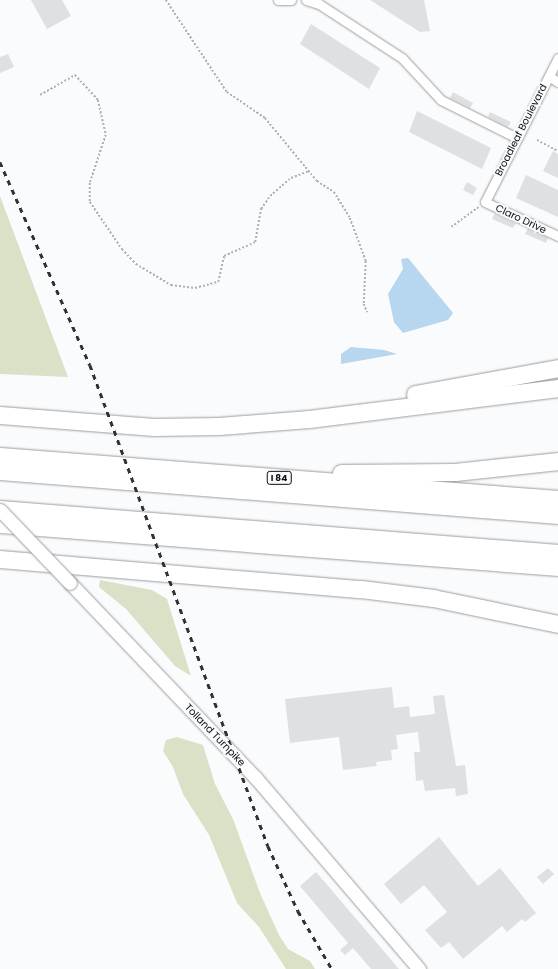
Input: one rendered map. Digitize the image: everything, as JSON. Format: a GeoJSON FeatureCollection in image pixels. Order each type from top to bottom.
{"type":"FeatureCollection","features":[{"type":"Feature","properties":{"kind":"highway"},"geometry":{"type":"LineString","coordinates":[[277,421],[558,368]]}},
{"type":"Feature","properties":{"kind":"highway"},"geometry":{"type":"LineString","coordinates":[[0,414],[170,427],[277,421],[558,388]]}},
{"type":"Feature","properties":{"kind":"highway","name":"I 84"},"geometry":{"type":"LineString","coordinates":[[0,456],[558,499]]}},
{"type":"Feature","properties":{"kind":"highway"},"geometry":{"type":"LineString","coordinates":[[263,477],[304,472],[455,472],[558,460]]}},
{"type":"Feature","properties":{"kind":"highway"},"geometry":{"type":"LineString","coordinates":[[0,471],[558,515]]}},
{"type":"Feature","properties":{"kind":"highway"},"geometry":{"type":"LineString","coordinates":[[0,510],[558,553]]}},
{"type":"Feature","properties":{"kind":"highway"},"geometry":{"type":"LineString","coordinates":[[0,524],[484,563],[558,567]]}},
{"type":"Feature","properties":{"kind":"highway"},"geometry":{"type":"LineString","coordinates":[[0,559],[376,590],[455,602],[558,624]]}},
{"type":"Feature","properties":{"kind":"highway"},"geometry":{"type":"LineString","coordinates":[[484,563],[515,574],[558,578]]}},
{"type":"Feature","properties":{"kind":"main road","name":"Tolland Turnpike"},"geometry":{"type":"LineString","coordinates":[[0,510],[255,777],[419,969]]}},
{"type":"Feature","properties":{"kind":"street"},"geometry":{"type":"LineString","coordinates":[[278,0],[291,0]]}},
{"type":"Feature","properties":{"kind":"street"},"geometry":{"type":"LineString","coordinates":[[306,0],[319,4],[402,58],[441,100],[517,138]]}},
{"type":"Feature","properties":{"kind":"street","name":"Broadleaf Boulevard"},"geometry":{"type":"LineString","coordinates":[[485,202],[558,58]]}},
{"type":"Feature","properties":{"kind":"street"},"geometry":{"type":"LineString","coordinates":[[549,76],[558,82]]}},
{"type":"Feature","properties":{"kind":"street","name":"Claro Drive"},"geometry":{"type":"LineString","coordinates":[[485,202],[558,236]]}},
{"type":"Feature","properties":{"kind":"path"},"geometry":{"type":"LineString","coordinates":[[166,0],[227,92],[265,118],[309,171],[334,192],[350,218],[366,261],[364,304],[367,312]]}},
{"type":"Feature","properties":{"kind":"path"},"geometry":{"type":"LineString","coordinates":[[40,95],[75,75],[98,100],[106,135],[90,183],[90,202],[122,249],[136,264],[172,285],[195,288],[218,282],[224,256],[255,242],[261,209],[270,196],[291,178],[309,171]]}},
{"type":"Feature","properties":{"kind":"path"},"geometry":{"type":"LineString","coordinates":[[537,140],[558,150]]}},
{"type":"Feature","properties":{"kind":"path"},"geometry":{"type":"LineString","coordinates":[[450,227],[485,202]]}},
{"type":"Feature","properties":{"kind":"green space"},"geometry":{"type":"Polygon","coordinates":[[[0,196],[68,377],[0,374],[0,196]]]}},
{"type":"Feature","properties":{"kind":"green space"},"geometry":{"type":"Polygon","coordinates":[[[100,580],[152,590],[167,599],[191,676],[175,666],[126,609],[99,587],[100,580]]]}},
{"type":"Feature","properties":{"kind":"green space"},"geometry":{"type":"Polygon","coordinates":[[[177,737],[203,745],[215,784],[233,819],[260,893],[279,935],[288,949],[310,961],[315,969],[286,969],[259,927],[237,903],[209,835],[183,794],[173,767],[163,751],[166,740],[177,737]]]}},
{"type":"Feature","properties":{"kind":"water"},"geometry":{"type":"Polygon","coordinates":[[[408,258],[453,313],[448,320],[403,333],[394,322],[388,294],[403,269],[401,259],[408,258]]]}},
{"type":"Feature","properties":{"kind":"water"},"geometry":{"type":"Polygon","coordinates":[[[351,347],[384,350],[397,354],[341,364],[341,354],[351,347]]]}},
{"type":"Feature","properties":{"kind":"building"},"geometry":{"type":"Polygon","coordinates":[[[31,0],[62,0],[71,16],[47,29],[31,0]]]}},
{"type":"Feature","properties":{"kind":"building"},"geometry":{"type":"Polygon","coordinates":[[[370,0],[424,0],[430,31],[420,32],[370,0]]]}},
{"type":"Feature","properties":{"kind":"building"},"geometry":{"type":"Polygon","coordinates":[[[311,24],[380,68],[369,89],[300,44],[311,24]]]}},
{"type":"Feature","properties":{"kind":"building"},"geometry":{"type":"Polygon","coordinates":[[[8,54],[14,67],[0,73],[0,57],[8,54]]]}},
{"type":"Feature","properties":{"kind":"building"},"geometry":{"type":"Polygon","coordinates":[[[453,92],[473,103],[470,108],[450,98],[453,92]]]}},
{"type":"Feature","properties":{"kind":"building"},"geometry":{"type":"Polygon","coordinates":[[[417,111],[491,148],[482,169],[409,132],[417,111]]]}},
{"type":"Feature","properties":{"kind":"building"},"geometry":{"type":"Polygon","coordinates":[[[490,112],[511,122],[508,127],[488,117],[490,112]]]}},
{"type":"Feature","properties":{"kind":"building"},"geometry":{"type":"Polygon","coordinates":[[[553,151],[558,154],[558,178],[543,171],[553,151]]]}},
{"type":"Feature","properties":{"kind":"building"},"geometry":{"type":"Polygon","coordinates":[[[526,175],[558,190],[558,217],[516,198],[526,175]]]}},
{"type":"Feature","properties":{"kind":"building"},"geometry":{"type":"Polygon","coordinates":[[[467,182],[477,188],[473,195],[463,190],[467,182]]]}},
{"type":"Feature","properties":{"kind":"building"},"geometry":{"type":"Polygon","coordinates":[[[495,213],[516,223],[513,228],[492,219],[495,213]]]}},
{"type":"Feature","properties":{"kind":"building"},"geometry":{"type":"Polygon","coordinates":[[[528,228],[548,238],[546,243],[525,234],[528,228]]]}},
{"type":"Feature","properties":{"kind":"building"},"geometry":{"type":"Polygon","coordinates":[[[392,687],[394,708],[409,706],[410,717],[435,714],[433,696],[444,695],[456,766],[465,765],[468,794],[456,796],[455,788],[425,791],[423,780],[416,781],[414,752],[420,752],[418,732],[396,735],[398,749],[391,750],[392,760],[376,762],[377,766],[343,770],[339,737],[290,743],[285,699],[392,687]]]}},
{"type":"Feature","properties":{"kind":"building"},"geometry":{"type":"Polygon","coordinates":[[[439,837],[478,886],[500,868],[536,913],[525,922],[522,919],[507,932],[502,926],[463,959],[449,942],[441,948],[425,930],[447,912],[424,885],[401,904],[384,884],[439,837]]]}},
{"type":"Feature","properties":{"kind":"building"},"geometry":{"type":"Polygon","coordinates":[[[548,868],[554,874],[543,884],[537,877],[548,868]]]}},
{"type":"Feature","properties":{"kind":"building"},"geometry":{"type":"Polygon","coordinates":[[[316,872],[399,969],[371,969],[353,948],[345,955],[340,950],[348,943],[300,886],[316,872]]]}},
{"type":"Feature","properties":{"kind":"railway"},"geometry":{"type":"LineString","coordinates":[[0,162],[90,365],[268,846],[298,911],[332,969]]}}]}
